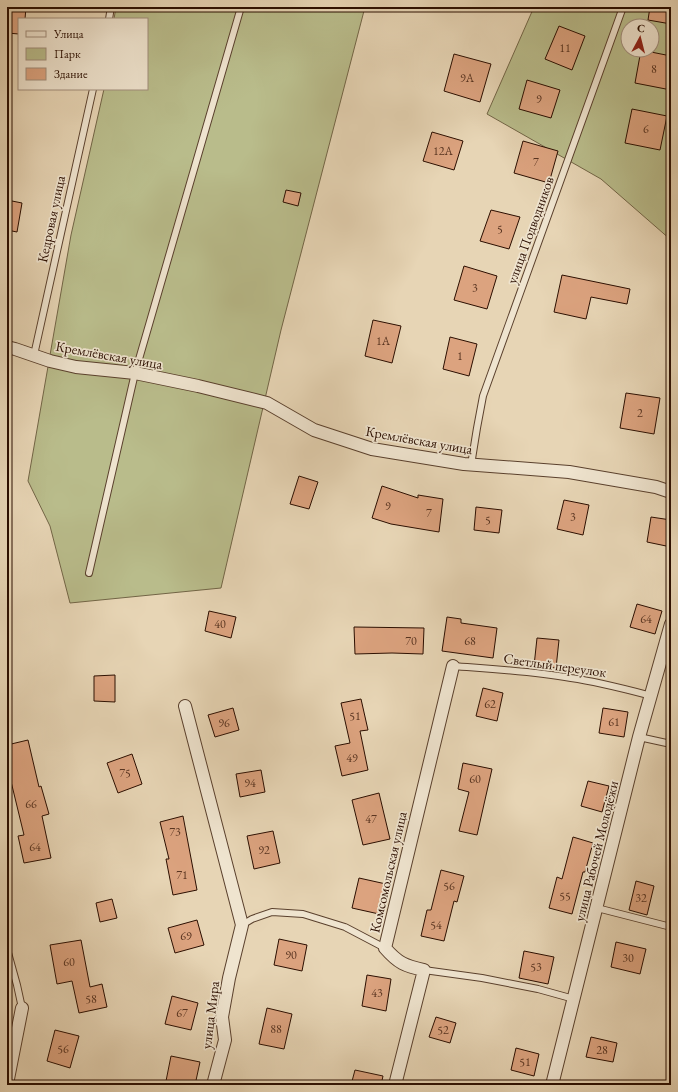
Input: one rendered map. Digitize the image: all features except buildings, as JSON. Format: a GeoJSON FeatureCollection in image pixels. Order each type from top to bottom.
{"type":"FeatureCollection","features":[{"type":"Feature","properties":{"kind":"street","name":"Кремлёвская улица"},"geometry":{"type":"LineString","coordinates":[[7,348],[76,367],[135,373],[198,386],[267,403],[314,430],[372,449],[471,465],[569,472],[656,487],[671,492]]}},
{"type":"Feature","properties":{"kind":"street","name":"улица Рабочей Молодёжи"},"geometry":{"type":"LineString","coordinates":[[552,1085],[639,737],[652,696],[671,624]]}},
{"type":"Feature","properties":{"kind":"street","name":"Комсомольская улица"},"geometry":{"type":"LineString","coordinates":[[424,970],[410,967],[396,960],[385,948],[453,666]]}},
{"type":"Feature","properties":{"kind":"street"},"geometry":{"type":"LineString","coordinates":[[185,706],[242,925]]}},
{"type":"Feature","properties":{"kind":"street","name":"улица Мира"},"geometry":{"type":"LineString","coordinates":[[214,1085],[225,1040],[222,1017],[229,978],[242,925]]}},
{"type":"Feature","properties":{"kind":"street"},"geometry":{"type":"LineString","coordinates":[[395,1085],[424,970]]}},
{"type":"Feature","properties":{"kind":"street"},"geometry":{"type":"LineString","coordinates":[[7,1084],[22,1008]]}},
{"type":"Feature","properties":{"kind":"lane"},"geometry":{"type":"LineString","coordinates":[[109,18],[111,7]]}},
{"type":"Feature","properties":{"kind":"lane"},"geometry":{"type":"LineString","coordinates":[[89,573],[135,373],[234,36],[241,7]]}},
{"type":"Feature","properties":{"kind":"lane","name":"улица Подводников"},"geometry":{"type":"LineString","coordinates":[[471,465],[483,396],[623,7]]}},
{"type":"Feature","properties":{"kind":"lane","name":"Кедровая улица"},"geometry":{"type":"LineString","coordinates":[[34,355],[93,90]]}},
{"type":"Feature","properties":{"kind":"lane","name":"Светлый переулок"},"geometry":{"type":"LineString","coordinates":[[453,666],[570,677],[617,686],[652,696]]}},
{"type":"Feature","properties":{"kind":"lane"},"geometry":{"type":"LineString","coordinates":[[639,737],[671,744]]}},
{"type":"Feature","properties":{"kind":"lane"},"geometry":{"type":"LineString","coordinates":[[597,908],[671,927]]}},
{"type":"Feature","properties":{"kind":"lane"},"geometry":{"type":"LineString","coordinates":[[242,925],[252,919],[272,912],[303,914],[345,927],[385,948]]}},
{"type":"Feature","properties":{"kind":"lane"},"geometry":{"type":"LineString","coordinates":[[7,949],[18,985],[22,1008]]}},
{"type":"Feature","properties":{"kind":"lane"},"geometry":{"type":"LineString","coordinates":[[424,970],[482,978],[538,989],[574,999]]}},
{"type":"Feature","properties":{"kind":"green space"},"geometry":{"type":"Polygon","coordinates":[[[116,7],[365,7],[281,330],[221,588],[70,603],[50,526],[28,481],[71,235],[104,90],[148,90],[148,18],[114,18],[116,7]]]}},
{"type":"Feature","properties":{"kind":"green space"},"geometry":{"type":"Polygon","coordinates":[[[534,7],[671,7],[671,240],[601,179],[487,114],[534,7]]]}}]}
